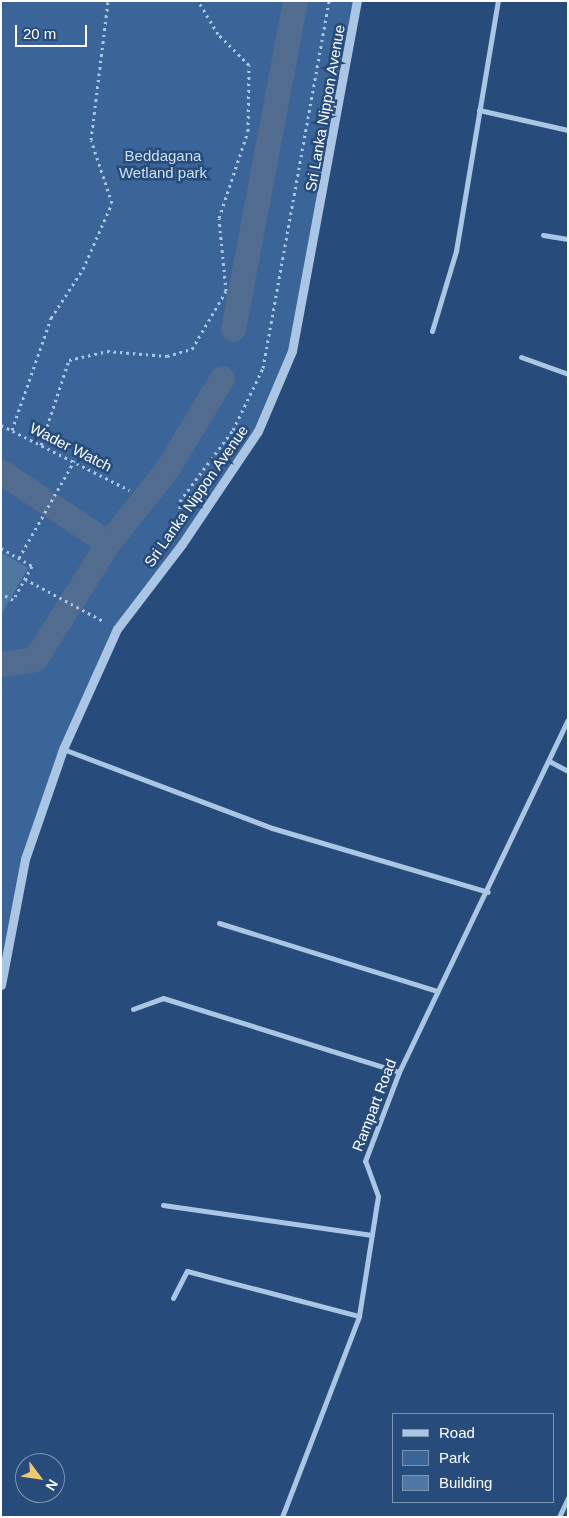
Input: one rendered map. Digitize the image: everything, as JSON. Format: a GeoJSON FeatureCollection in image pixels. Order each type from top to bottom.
{"type":"FeatureCollection","features":[{"type":"Feature","properties":{"kind":"street","name":"Sri Lanka Nippon Avenue"},"geometry":{"type":"LineString","coordinates":[[1,985],[25,859],[63,749],[117,629],[182,544],[258,431],[292,351],[357,1]]}},
{"type":"Feature","properties":{"kind":"street"},"geometry":{"type":"LineString","coordinates":[[432,331],[456,251],[498,1]]}},
{"type":"Feature","properties":{"kind":"street"},"geometry":{"type":"LineString","coordinates":[[479,110],[568,130]]}},
{"type":"Feature","properties":{"kind":"street"},"geometry":{"type":"LineString","coordinates":[[543,235],[568,239]]}},
{"type":"Feature","properties":{"kind":"street"},"geometry":{"type":"LineString","coordinates":[[521,357],[568,374]]}},
{"type":"Feature","properties":{"kind":"street","name":"Rampart Road"},"geometry":{"type":"LineString","coordinates":[[282,1517],[359,1316],[378,1196],[365,1161],[399,1072],[437,991],[488,892],[568,720]]}},
{"type":"Feature","properties":{"kind":"street"},"geometry":{"type":"LineString","coordinates":[[63,749],[272,828],[488,892]]}},
{"type":"Feature","properties":{"kind":"street"},"geometry":{"type":"LineString","coordinates":[[548,761],[568,772]]}},
{"type":"Feature","properties":{"kind":"street"},"geometry":{"type":"LineString","coordinates":[[219,923],[437,991]]}},
{"type":"Feature","properties":{"kind":"street"},"geometry":{"type":"LineString","coordinates":[[133,1009],[164,998],[399,1072]]}},
{"type":"Feature","properties":{"kind":"street"},"geometry":{"type":"LineString","coordinates":[[163,1205],[372,1235]]}},
{"type":"Feature","properties":{"kind":"street"},"geometry":{"type":"LineString","coordinates":[[173,1298],[187,1271],[359,1316]]}},
{"type":"Feature","properties":{"kind":"street"},"geometry":{"type":"LineString","coordinates":[[559,1517],[568,1498]]}},
{"type":"Feature","properties":{"kind":"path"},"geometry":{"type":"LineString","coordinates":[[12,430],[51,318],[83,269],[112,203],[91,140],[108,1]]}},
{"type":"Feature","properties":{"kind":"path"},"geometry":{"type":"LineString","coordinates":[[41,445],[69,360],[107,352],[167,356],[192,349],[226,291],[220,218],[248,131],[249,65],[218,34],[198,1]]}},
{"type":"Feature","properties":{"kind":"path"},"geometry":{"type":"LineString","coordinates":[[182,544],[180,500],[232,430],[263,368],[329,1]]}},
{"type":"Feature","properties":{"kind":"path","name":"Wader Watch"},"geometry":{"type":"LineString","coordinates":[[1,424],[129,490]]}},
{"type":"Feature","properties":{"kind":"path"},"geometry":{"type":"LineString","coordinates":[[19,558],[74,461]]}},
{"type":"Feature","properties":{"kind":"path"},"geometry":{"type":"LineString","coordinates":[[1,548],[32,566],[13,600],[1,593]]}},
{"type":"Feature","properties":{"kind":"path"},"geometry":{"type":"LineString","coordinates":[[25,579],[105,622]]}},
{"type":"Feature","properties":{"kind":"green space","name":"Beddagana Wetland park"},"geometry":{"type":"Polygon","coordinates":[[[1,1],[357,1],[292,351],[258,431],[117,629],[63,749],[25,859],[1,985],[1,1]]]}},
{"type":"Feature","properties":{"kind":"building"},"geometry":{"type":"Polygon","coordinates":[[[1,552],[28,568],[1,615],[1,552]]]}},
{"type":"Feature","properties":{"kind":"waterway"},"geometry":{"type":"LineString","coordinates":[[233,329],[295,1]]}},
{"type":"Feature","properties":{"kind":"waterway"},"geometry":{"type":"LineString","coordinates":[[1,472],[108,543],[167,469],[222,378]]}},
{"type":"Feature","properties":{"kind":"waterway"},"geometry":{"type":"LineString","coordinates":[[1,664],[35,659],[108,543]]}}]}
